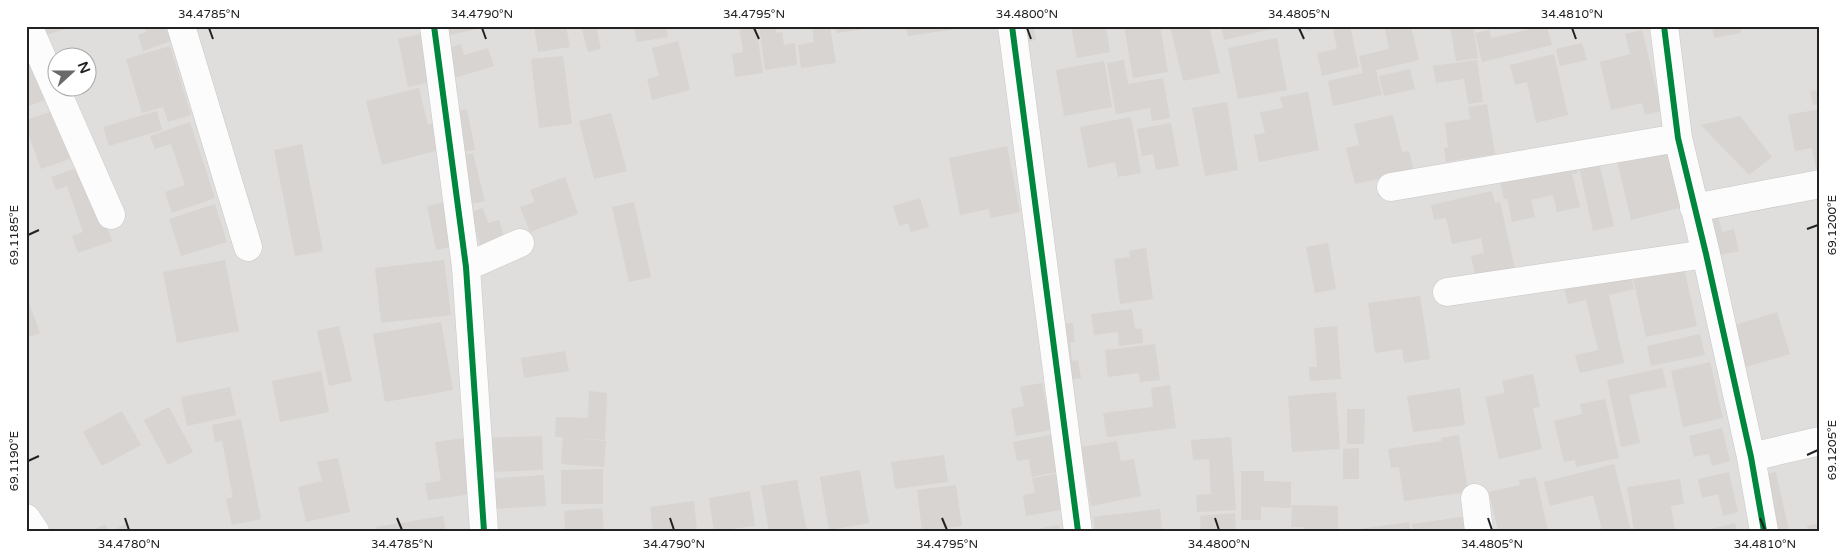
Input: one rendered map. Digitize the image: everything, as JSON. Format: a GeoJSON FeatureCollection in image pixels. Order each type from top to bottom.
{"type":"FeatureCollection","features":[{"type":"Feature","properties":{"kind":"street"},"geometry":{"type":"LineString","coordinates":[[28,26],[111,215]]}},
{"type":"Feature","properties":{"kind":"street"},"geometry":{"type":"LineString","coordinates":[[181,26],[248,247]]}},
{"type":"Feature","properties":{"kind":"street"},"geometry":{"type":"LineString","coordinates":[[434,26],[466,267],[484,531]]}},
{"type":"Feature","properties":{"kind":"street"},"geometry":{"type":"LineString","coordinates":[[1012,26],[1078,531]]}},
{"type":"Feature","properties":{"kind":"street"},"geometry":{"type":"LineString","coordinates":[[1664,26],[1678,138],[1751,457],[1764,531]]}},
{"type":"Feature","properties":{"kind":"street"},"geometry":{"type":"LineString","coordinates":[[1390,187],[1678,138]]}},
{"type":"Feature","properties":{"kind":"street"},"geometry":{"type":"LineString","coordinates":[[1694,208],[1820,184]]}},
{"type":"Feature","properties":{"kind":"street"},"geometry":{"type":"LineString","coordinates":[[466,267],[520,243]]}},
{"type":"Feature","properties":{"kind":"street"},"geometry":{"type":"LineString","coordinates":[[1447,292],[1706,254]]}},
{"type":"Feature","properties":{"kind":"street"},"geometry":{"type":"LineString","coordinates":[[1751,457],[1820,441]]}},
{"type":"Feature","properties":{"kind":"street"},"geometry":{"type":"LineString","coordinates":[[1475,498],[1479,531]]}},
{"type":"Feature","properties":{"kind":"street"},"geometry":{"type":"LineString","coordinates":[[26,518],[35,531]]}},
{"type":"Feature","properties":{"kind":"shaded area"},"geometry":{"type":"Polygon","coordinates":[[[26,26],[1820,26],[1820,531],[26,531],[26,26]]]}},
{"type":"Feature","properties":{"kind":"building"},"geometry":{"type":"Polygon","coordinates":[[[39,26],[71,26],[71,27],[43,36],[39,26]]]}},
{"type":"Feature","properties":{"kind":"building"},"geometry":{"type":"Polygon","coordinates":[[[144,26],[165,26],[171,41],[143,51],[138,35],[146,32],[144,26]]]}},
{"type":"Feature","properties":{"kind":"building"},"geometry":{"type":"Polygon","coordinates":[[[443,26],[475,26],[476,29],[446,36],[443,26]]]}},
{"type":"Feature","properties":{"kind":"building"},"geometry":{"type":"Polygon","coordinates":[[[534,26],[566,26],[570,47],[538,52],[534,26]]]}},
{"type":"Feature","properties":{"kind":"building"},"geometry":{"type":"Polygon","coordinates":[[[581,26],[596,26],[601,49],[588,52],[581,26]]]}},
{"type":"Feature","properties":{"kind":"building"},"geometry":{"type":"Polygon","coordinates":[[[634,26],[666,26],[668,37],[637,42],[634,26]]]}},
{"type":"Feature","properties":{"kind":"building"},"geometry":{"type":"Polygon","coordinates":[[[739,26],[756,26],[763,73],[735,77],[732,54],[743,52],[739,26]]]}},
{"type":"Feature","properties":{"kind":"building"},"geometry":{"type":"Polygon","coordinates":[[[759,26],[775,26],[776,33],[782,32],[784,45],[795,43],[797,65],[765,70],[759,26]]]}},
{"type":"Feature","properties":{"kind":"building"},"geometry":{"type":"Polygon","coordinates":[[[812,26],[830,26],[836,63],[801,68],[798,45],[814,42],[812,26]]]}},
{"type":"Feature","properties":{"kind":"building"},"geometry":{"type":"Polygon","coordinates":[[[835,26],[877,26],[877,27],[836,33],[835,26]]]}},
{"type":"Feature","properties":{"kind":"building"},"geometry":{"type":"Polygon","coordinates":[[[906,26],[970,26],[970,27],[908,36],[906,26]]]}},
{"type":"Feature","properties":{"kind":"building"},"geometry":{"type":"Polygon","coordinates":[[[1015,26],[1033,26],[1036,40],[1018,43],[1015,26]]]}},
{"type":"Feature","properties":{"kind":"building"},"geometry":{"type":"Polygon","coordinates":[[[1071,26],[1106,26],[1110,52],[1077,58],[1071,26]]]}},
{"type":"Feature","properties":{"kind":"building"},"geometry":{"type":"Polygon","coordinates":[[[1124,26],[1160,26],[1168,72],[1133,78],[1124,26]]]}},
{"type":"Feature","properties":{"kind":"building"},"geometry":{"type":"Polygon","coordinates":[[[1170,26],[1209,26],[1220,73],[1183,81],[1170,26]]]}},
{"type":"Feature","properties":{"kind":"building"},"geometry":{"type":"Polygon","coordinates":[[[1221,26],[1276,26],[1276,28],[1224,40],[1221,26]]]}},
{"type":"Feature","properties":{"kind":"building"},"geometry":{"type":"Polygon","coordinates":[[[1306,26],[1324,26],[1324,27],[1307,31],[1306,26]]]}},
{"type":"Feature","properties":{"kind":"building"},"geometry":{"type":"Polygon","coordinates":[[[1350,26],[1359,67],[1322,76],[1317,53],[1337,49],[1333,28],[1350,26]]]}},
{"type":"Feature","properties":{"kind":"building"},"geometry":{"type":"Polygon","coordinates":[[[1395,26],[1411,26],[1419,60],[1376,70],[1382,95],[1333,106],[1328,81],[1363,73],[1359,56],[1389,49],[1385,29],[1395,26]]]}},
{"type":"Feature","properties":{"kind":"building"},"geometry":{"type":"Polygon","coordinates":[[[1450,26],[1473,26],[1478,58],[1456,61],[1450,26]]]}},
{"type":"Feature","properties":{"kind":"building"},"geometry":{"type":"Polygon","coordinates":[[[1529,26],[1547,26],[1552,45],[1482,62],[1475,33],[1489,30],[1491,38],[1530,29],[1529,26]]]}},
{"type":"Feature","properties":{"kind":"building"},"geometry":{"type":"Polygon","coordinates":[[[1712,26],[1740,26],[1741,33],[1714,38],[1712,26]]]}},
{"type":"Feature","properties":{"kind":"building"},"geometry":{"type":"Polygon","coordinates":[[[1642,30],[1662,111],[1645,115],[1642,103],[1611,110],[1600,62],[1630,54],[1625,34],[1642,30]]]}},
{"type":"Feature","properties":{"kind":"building"},"geometry":{"type":"Polygon","coordinates":[[[425,33],[435,81],[408,87],[398,39],[425,33]]]}},
{"type":"Feature","properties":{"kind":"building"},"geometry":{"type":"Polygon","coordinates":[[[1277,38],[1287,90],[1238,99],[1228,48],[1277,38]]]}},
{"type":"Feature","properties":{"kind":"building"},"geometry":{"type":"Polygon","coordinates":[[[678,41],[690,90],[652,100],[647,79],[659,76],[652,48],[678,41]]]}},
{"type":"Feature","properties":{"kind":"building"},"geometry":{"type":"Polygon","coordinates":[[[1582,43],[1587,60],[1560,66],[1556,49],[1582,43]]]}},
{"type":"Feature","properties":{"kind":"building"},"geometry":{"type":"Polygon","coordinates":[[[461,44],[464,55],[488,48],[494,66],[451,79],[442,50],[461,44]]]}},
{"type":"Feature","properties":{"kind":"building"},"geometry":{"type":"Polygon","coordinates":[[[170,46],[191,115],[168,122],[163,107],[142,113],[126,59],[170,46]]]}},
{"type":"Feature","properties":{"kind":"building"},"geometry":{"type":"Polygon","coordinates":[[[26,48],[45,100],[26,107],[26,48]]]}},
{"type":"Feature","properties":{"kind":"building"},"geometry":{"type":"Polygon","coordinates":[[[1554,54],[1568,115],[1536,123],[1527,82],[1515,85],[1510,65],[1554,54]]]}},
{"type":"Feature","properties":{"kind":"building"},"geometry":{"type":"Polygon","coordinates":[[[563,56],[572,124],[539,128],[531,59],[563,56]]]}},
{"type":"Feature","properties":{"kind":"building"},"geometry":{"type":"Polygon","coordinates":[[[1124,60],[1128,84],[1163,78],[1170,118],[1152,121],[1150,108],[1116,114],[1107,63],[1124,60]]]}},
{"type":"Feature","properties":{"kind":"building"},"geometry":{"type":"Polygon","coordinates":[[[1477,60],[1483,102],[1468,104],[1464,79],[1436,83],[1433,66],[1477,60]]]}},
{"type":"Feature","properties":{"kind":"building"},"geometry":{"type":"Polygon","coordinates":[[[1104,61],[1112,107],[1064,116],[1056,70],[1104,61]]]}},
{"type":"Feature","properties":{"kind":"building"},"geometry":{"type":"Polygon","coordinates":[[[1410,69],[1415,89],[1384,96],[1379,76],[1410,69]]]}},
{"type":"Feature","properties":{"kind":"building"},"geometry":{"type":"Polygon","coordinates":[[[419,88],[428,125],[433,123],[439,150],[382,165],[366,101],[419,88]]]}},
{"type":"Feature","properties":{"kind":"building"},"geometry":{"type":"Polygon","coordinates":[[[1820,89],[1820,104],[1813,105],[1810,91],[1820,89]]]}},
{"type":"Feature","properties":{"kind":"building"},"geometry":{"type":"Polygon","coordinates":[[[1308,92],[1319,150],[1259,162],[1254,135],[1265,133],[1260,112],[1283,108],[1280,97],[1308,92]]]}},
{"type":"Feature","properties":{"kind":"building"},"geometry":{"type":"Polygon","coordinates":[[[1227,102],[1238,170],[1205,176],[1192,108],[1227,102]]]}},
{"type":"Feature","properties":{"kind":"building"},"geometry":{"type":"Polygon","coordinates":[[[1487,104],[1495,154],[1446,162],[1444,148],[1448,147],[1445,123],[1470,119],[1468,107],[1487,104]]]}},
{"type":"Feature","properties":{"kind":"building"},"geometry":{"type":"Polygon","coordinates":[[[59,109],[75,157],[41,169],[26,128],[26,120],[59,109]]]}},
{"type":"Feature","properties":{"kind":"building"},"geometry":{"type":"Polygon","coordinates":[[[467,109],[475,150],[456,153],[448,113],[467,109]]]}},
{"type":"Feature","properties":{"kind":"building"},"geometry":{"type":"Polygon","coordinates":[[[1820,109],[1820,174],[1817,174],[1812,148],[1795,151],[1788,115],[1820,109]]]}},
{"type":"Feature","properties":{"kind":"building"},"geometry":{"type":"Polygon","coordinates":[[[157,111],[162,130],[109,146],[103,127],[157,111]]]}},
{"type":"Feature","properties":{"kind":"building"},"geometry":{"type":"Polygon","coordinates":[[[611,113],[627,171],[594,179],[579,121],[611,113]]]}},
{"type":"Feature","properties":{"kind":"building"},"geometry":{"type":"Polygon","coordinates":[[[1393,115],[1402,152],[1409,151],[1414,171],[1355,184],[1346,148],[1359,145],[1354,124],[1393,115]]]}},
{"type":"Feature","properties":{"kind":"building"},"geometry":{"type":"Polygon","coordinates":[[[1740,116],[1772,157],[1749,175],[1701,125],[1740,116]]]}},
{"type":"Feature","properties":{"kind":"building"},"geometry":{"type":"Polygon","coordinates":[[[1131,117],[1141,173],[1118,177],[1115,162],[1088,168],[1080,127],[1131,117]]]}},
{"type":"Feature","properties":{"kind":"building"},"geometry":{"type":"Polygon","coordinates":[[[190,122],[215,198],[172,213],[165,192],[185,185],[171,144],[155,149],[150,136],[190,122]]]}},
{"type":"Feature","properties":{"kind":"building"},"geometry":{"type":"Polygon","coordinates":[[[1171,123],[1179,166],[1156,170],[1153,154],[1142,156],[1137,129],[1171,123]]]}},
{"type":"Feature","properties":{"kind":"building"},"geometry":{"type":"Polygon","coordinates":[[[1668,143],[1683,207],[1631,220],[1616,156],[1668,143]]]}},
{"type":"Feature","properties":{"kind":"building"},"geometry":{"type":"Polygon","coordinates":[[[302,144],[323,251],[295,256],[274,150],[302,144]]]}},
{"type":"Feature","properties":{"kind":"building"},"geometry":{"type":"Polygon","coordinates":[[[1007,146],[1020,212],[990,218],[989,209],[960,215],[949,158],[1007,146]]]}},
{"type":"Feature","properties":{"kind":"building"},"geometry":{"type":"Polygon","coordinates":[[[473,153],[485,201],[467,205],[455,157],[473,153]]]}},
{"type":"Feature","properties":{"kind":"building"},"geometry":{"type":"Polygon","coordinates":[[[1598,158],[1614,226],[1593,231],[1578,162],[1598,158]]]}},
{"type":"Feature","properties":{"kind":"building"},"geometry":{"type":"Polygon","coordinates":[[[1575,160],[1578,173],[1572,174],[1580,207],[1557,212],[1553,195],[1531,200],[1535,217],[1512,222],[1507,198],[1504,199],[1499,177],[1575,160]]]}},
{"type":"Feature","properties":{"kind":"building"},"geometry":{"type":"Polygon","coordinates":[[[85,165],[112,241],[78,253],[72,236],[83,232],[67,186],[56,190],[51,177],[85,165]]]}},
{"type":"Feature","properties":{"kind":"building"},"geometry":{"type":"Polygon","coordinates":[[[565,177],[578,214],[530,232],[520,207],[535,202],[530,190],[565,177]]]}},
{"type":"Feature","properties":{"kind":"building"},"geometry":{"type":"Polygon","coordinates":[[[1492,191],[1495,203],[1500,202],[1515,269],[1476,278],[1471,256],[1484,253],[1481,238],[1452,244],[1446,218],[1434,220],[1431,205],[1492,191]]]}},
{"type":"Feature","properties":{"kind":"building"},"geometry":{"type":"Polygon","coordinates":[[[920,198],[929,227],[911,232],[908,223],[899,226],[893,206],[920,198]]]}},
{"type":"Feature","properties":{"kind":"building"},"geometry":{"type":"Polygon","coordinates":[[[450,201],[459,245],[436,250],[427,206],[450,201]]]}},
{"type":"Feature","properties":{"kind":"building"},"geometry":{"type":"Polygon","coordinates":[[[634,202],[651,277],[629,282],[612,207],[634,202]]]}},
{"type":"Feature","properties":{"kind":"building"},"geometry":{"type":"Polygon","coordinates":[[[215,204],[227,242],[181,256],[169,219],[215,204]]]}},
{"type":"Feature","properties":{"kind":"building"},"geometry":{"type":"Polygon","coordinates":[[[483,208],[488,223],[499,220],[506,243],[482,251],[470,212],[483,208]]]}},
{"type":"Feature","properties":{"kind":"building"},"geometry":{"type":"Polygon","coordinates":[[[1717,212],[1722,232],[1734,229],[1739,251],[1716,256],[1707,214],[1717,212]]]}},
{"type":"Feature","properties":{"kind":"building"},"geometry":{"type":"Polygon","coordinates":[[[1328,243],[1336,289],[1315,293],[1306,247],[1328,243]]]}},
{"type":"Feature","properties":{"kind":"building"},"geometry":{"type":"Polygon","coordinates":[[[1146,248],[1153,299],[1120,304],[1114,259],[1130,257],[1129,251],[1146,248]]]}},
{"type":"Feature","properties":{"kind":"building"},"geometry":{"type":"Polygon","coordinates":[[[225,260],[239,331],[177,343],[163,272],[225,260]]]}},
{"type":"Feature","properties":{"kind":"building"},"geometry":{"type":"Polygon","coordinates":[[[444,260],[451,315],[381,323],[375,268],[444,260]]]}},
{"type":"Feature","properties":{"kind":"building"},"geometry":{"type":"Polygon","coordinates":[[[1629,268],[1634,289],[1609,295],[1624,363],[1580,373],[1575,355],[1598,350],[1586,300],[1568,304],[1563,283],[1629,268]]]}},
{"type":"Feature","properties":{"kind":"building"},"geometry":{"type":"Polygon","coordinates":[[[1684,268],[1697,326],[1646,337],[1633,278],[1684,268]]]}},
{"type":"Feature","properties":{"kind":"building"},"geometry":{"type":"Polygon","coordinates":[[[26,295],[40,333],[26,338],[26,295]]]}},
{"type":"Feature","properties":{"kind":"building"},"geometry":{"type":"Polygon","coordinates":[[[1420,296],[1430,359],[1404,363],[1402,349],[1375,353],[1368,303],[1420,296]]]}},
{"type":"Feature","properties":{"kind":"building"},"geometry":{"type":"Polygon","coordinates":[[[1132,309],[1135,329],[1142,329],[1143,343],[1119,346],[1118,332],[1094,335],[1091,314],[1132,309]]]}},
{"type":"Feature","properties":{"kind":"building"},"geometry":{"type":"Polygon","coordinates":[[[1777,312],[1790,354],[1742,368],[1729,327],[1777,312]]]}},
{"type":"Feature","properties":{"kind":"building"},"geometry":{"type":"Polygon","coordinates":[[[441,322],[453,390],[385,402],[373,334],[441,322]]]}},
{"type":"Feature","properties":{"kind":"building"},"geometry":{"type":"Polygon","coordinates":[[[1073,323],[1075,342],[1070,343],[1072,361],[1078,360],[1081,378],[1064,380],[1056,325],[1073,323]]]}},
{"type":"Feature","properties":{"kind":"building"},"geometry":{"type":"Polygon","coordinates":[[[339,326],[352,381],[329,386],[317,331],[339,326]]]}},
{"type":"Feature","properties":{"kind":"building"},"geometry":{"type":"Polygon","coordinates":[[[1337,326],[1341,379],[1310,381],[1309,367],[1317,367],[1314,328],[1337,326]]]}},
{"type":"Feature","properties":{"kind":"building"},"geometry":{"type":"Polygon","coordinates":[[[1700,334],[1705,355],[1651,366],[1647,346],[1700,334]]]}},
{"type":"Feature","properties":{"kind":"building"},"geometry":{"type":"Polygon","coordinates":[[[1155,344],[1160,380],[1140,382],[1139,373],[1108,377],[1105,350],[1155,344]]]}},
{"type":"Feature","properties":{"kind":"building"},"geometry":{"type":"Polygon","coordinates":[[[565,351],[569,371],[524,378],[521,358],[565,351]]]}},
{"type":"Feature","properties":{"kind":"building"},"geometry":{"type":"Polygon","coordinates":[[[1710,362],[1723,418],[1683,427],[1671,371],[1710,362]]]}},
{"type":"Feature","properties":{"kind":"building"},"geometry":{"type":"Polygon","coordinates":[[[1662,368],[1667,387],[1629,395],[1640,443],[1621,447],[1607,380],[1662,368]]]}},
{"type":"Feature","properties":{"kind":"building"},"geometry":{"type":"Polygon","coordinates":[[[321,371],[329,412],[280,422],[272,381],[321,371]]]}},
{"type":"Feature","properties":{"kind":"building"},"geometry":{"type":"Polygon","coordinates":[[[1533,374],[1540,407],[1533,408],[1542,449],[1499,459],[1485,397],[1505,393],[1502,381],[1533,374]]]}},
{"type":"Feature","properties":{"kind":"building"},"geometry":{"type":"Polygon","coordinates":[[[1042,383],[1051,430],[1016,436],[1011,409],[1024,406],[1020,387],[1042,383]]]}},
{"type":"Feature","properties":{"kind":"building"},"geometry":{"type":"Polygon","coordinates":[[[1170,385],[1176,428],[1107,437],[1103,413],[1153,407],[1151,388],[1170,385]]]}},
{"type":"Feature","properties":{"kind":"building"},"geometry":{"type":"Polygon","coordinates":[[[230,387],[236,415],[187,426],[181,397],[230,387]]]}},
{"type":"Feature","properties":{"kind":"building"},"geometry":{"type":"Polygon","coordinates":[[[1460,388],[1465,425],[1413,432],[1407,396],[1460,388]]]}},
{"type":"Feature","properties":{"kind":"building"},"geometry":{"type":"Polygon","coordinates":[[[589,391],[607,393],[605,440],[570,438],[606,441],[604,467],[561,464],[563,437],[555,437],[556,417],[588,418],[589,391]]]}},
{"type":"Feature","properties":{"kind":"building"},"geometry":{"type":"Polygon","coordinates":[[[1336,392],[1340,449],[1292,452],[1288,396],[1336,392]]]}},
{"type":"Feature","properties":{"kind":"building"},"geometry":{"type":"Polygon","coordinates":[[[1605,399],[1619,458],[1576,467],[1575,460],[1564,462],[1554,421],[1582,414],[1580,404],[1605,399]]]}},
{"type":"Feature","properties":{"kind":"building"},"geometry":{"type":"Polygon","coordinates":[[[169,407],[193,452],[168,465],[144,420],[169,407]]]}},
{"type":"Feature","properties":{"kind":"building"},"geometry":{"type":"Polygon","coordinates":[[[1347,409],[1365,409],[1364,444],[1347,444],[1347,409]]]}},
{"type":"Feature","properties":{"kind":"building"},"geometry":{"type":"Polygon","coordinates":[[[122,411],[141,445],[102,466],[83,432],[122,411]]]}},
{"type":"Feature","properties":{"kind":"building"},"geometry":{"type":"Polygon","coordinates":[[[241,419],[261,519],[232,525],[226,499],[233,497],[222,441],[215,442],[212,425],[241,419]]]}},
{"type":"Feature","properties":{"kind":"building"},"geometry":{"type":"Polygon","coordinates":[[[1722,428],[1730,461],[1712,466],[1709,454],[1694,457],[1689,436],[1722,428]]]}},
{"type":"Feature","properties":{"kind":"building"},"geometry":{"type":"Polygon","coordinates":[[[1055,434],[1062,471],[1032,477],[1029,459],[1017,461],[1013,442],[1055,434]]]}},
{"type":"Feature","properties":{"kind":"building"},"geometry":{"type":"Polygon","coordinates":[[[1459,435],[1468,492],[1404,501],[1399,467],[1391,468],[1388,449],[1442,441],[1441,438],[1459,435]]]}},
{"type":"Feature","properties":{"kind":"building"},"geometry":{"type":"Polygon","coordinates":[[[542,436],[543,470],[486,472],[484,438],[542,436]]]}},
{"type":"Feature","properties":{"kind":"building"},"geometry":{"type":"Polygon","coordinates":[[[1231,437],[1236,510],[1197,512],[1196,495],[1211,494],[1209,459],[1193,460],[1191,440],[1231,437]]]}},
{"type":"Feature","properties":{"kind":"building"},"geometry":{"type":"Polygon","coordinates":[[[464,438],[472,494],[428,500],[425,483],[441,481],[435,442],[464,438]]]}},
{"type":"Feature","properties":{"kind":"building"},"geometry":{"type":"Polygon","coordinates":[[[1117,441],[1121,461],[1134,459],[1141,496],[1091,506],[1081,447],[1117,441]]]}},
{"type":"Feature","properties":{"kind":"building"},"geometry":{"type":"Polygon","coordinates":[[[1359,448],[1359,479],[1343,479],[1343,449],[1359,448]]]}},
{"type":"Feature","properties":{"kind":"building"},"geometry":{"type":"Polygon","coordinates":[[[944,455],[948,482],[895,489],[891,462],[944,455]]]}},
{"type":"Feature","properties":{"kind":"building"},"geometry":{"type":"Polygon","coordinates":[[[338,458],[350,512],[306,522],[298,487],[322,481],[317,462],[338,458]]]}},
{"type":"Feature","properties":{"kind":"building"},"geometry":{"type":"Polygon","coordinates":[[[1614,464],[1631,531],[1602,531],[1593,495],[1550,506],[1544,482],[1614,464]]]}},
{"type":"Feature","properties":{"kind":"building"},"geometry":{"type":"Polygon","coordinates":[[[603,469],[603,504],[561,504],[561,470],[603,469]]]}},
{"type":"Feature","properties":{"kind":"building"},"geometry":{"type":"Polygon","coordinates":[[[860,470],[869,523],[829,530],[820,477],[860,470]]]}},
{"type":"Feature","properties":{"kind":"building"},"geometry":{"type":"Polygon","coordinates":[[[1241,471],[1264,471],[1264,481],[1291,482],[1291,508],[1261,507],[1261,520],[1241,520],[1241,471]]]}},
{"type":"Feature","properties":{"kind":"building"},"geometry":{"type":"Polygon","coordinates":[[[1729,472],[1738,512],[1723,516],[1718,494],[1702,498],[1698,479],[1729,472]]]}},
{"type":"Feature","properties":{"kind":"building"},"geometry":{"type":"Polygon","coordinates":[[[1776,472],[1789,531],[1769,531],[1756,476],[1776,472]]]}},
{"type":"Feature","properties":{"kind":"building"},"geometry":{"type":"Polygon","coordinates":[[[1060,473],[1066,509],[1026,516],[1023,495],[1035,493],[1032,478],[1060,473]]]}},
{"type":"Feature","properties":{"kind":"building"},"geometry":{"type":"Polygon","coordinates":[[[544,475],[546,506],[491,509],[489,479],[544,475]]]}},
{"type":"Feature","properties":{"kind":"building"},"geometry":{"type":"Polygon","coordinates":[[[1536,477],[1548,531],[1528,531],[1528,529],[1498,531],[1489,492],[1520,485],[1519,480],[1536,477]]]}},
{"type":"Feature","properties":{"kind":"building"},"geometry":{"type":"Polygon","coordinates":[[[1680,479],[1684,504],[1671,506],[1675,531],[1634,531],[1627,487],[1680,479]]]}},
{"type":"Feature","properties":{"kind":"building"},"geometry":{"type":"Polygon","coordinates":[[[797,480],[807,531],[769,531],[761,486],[797,480]]]}},
{"type":"Feature","properties":{"kind":"building"},"geometry":{"type":"Polygon","coordinates":[[[956,485],[962,526],[922,531],[917,490],[956,485]]]}},
{"type":"Feature","properties":{"kind":"building"},"geometry":{"type":"Polygon","coordinates":[[[750,491],[755,526],[714,531],[709,498],[750,491]]]}},
{"type":"Feature","properties":{"kind":"building"},"geometry":{"type":"Polygon","coordinates":[[[694,501],[697,531],[653,531],[650,507],[694,501]]]}},
{"type":"Feature","properties":{"kind":"building"},"geometry":{"type":"Polygon","coordinates":[[[1292,505],[1338,506],[1338,531],[1303,531],[1303,527],[1291,527],[1292,505]]]}},
{"type":"Feature","properties":{"kind":"building"},"geometry":{"type":"Polygon","coordinates":[[[602,508],[604,531],[565,531],[564,511],[602,508]]]}},
{"type":"Feature","properties":{"kind":"building"},"geometry":{"type":"Polygon","coordinates":[[[1160,509],[1162,531],[1095,531],[1093,517],[1160,509]]]}},
{"type":"Feature","properties":{"kind":"building"},"geometry":{"type":"Polygon","coordinates":[[[1235,513],[1236,531],[1201,531],[1200,516],[1235,513]]]}},
{"type":"Feature","properties":{"kind":"building"},"geometry":{"type":"Polygon","coordinates":[[[443,516],[446,531],[376,531],[376,527],[443,516]]]}},
{"type":"Feature","properties":{"kind":"building"},"geometry":{"type":"Polygon","coordinates":[[[1468,516],[1470,531],[1413,531],[1412,524],[1468,516]]]}},
{"type":"Feature","properties":{"kind":"building"},"geometry":{"type":"Polygon","coordinates":[[[1409,522],[1411,531],[1352,531],[1352,530],[1409,522]]]}},
{"type":"Feature","properties":{"kind":"building"},"geometry":{"type":"Polygon","coordinates":[[[127,523],[132,531],[112,531],[127,523]]]}},
{"type":"Feature","properties":{"kind":"building"},"geometry":{"type":"Polygon","coordinates":[[[1735,523],[1737,531],[1707,531],[1707,530],[1735,523]]]}},
{"type":"Feature","properties":{"kind":"building"},"geometry":{"type":"Polygon","coordinates":[[[1820,523],[1820,531],[1808,531],[1807,526],[1820,523]]]}},
{"type":"Feature","properties":{"kind":"building"},"geometry":{"type":"Polygon","coordinates":[[[105,524],[109,531],[92,531],[105,524]]]}},
{"type":"Feature","properties":{"kind":"building"},"geometry":{"type":"Polygon","coordinates":[[[1059,525],[1061,531],[1032,531],[1032,530],[1059,525]]]}},
{"type":"Feature","properties":{"kind":"cycle path"},"geometry":{"type":"LineString","coordinates":[[434,26],[466,267],[484,531]]}},
{"type":"Feature","properties":{"kind":"cycle path"},"geometry":{"type":"LineString","coordinates":[[1012,26],[1078,531]]}},
{"type":"Feature","properties":{"kind":"cycle path"},"geometry":{"type":"LineString","coordinates":[[1664,26],[1678,138],[1751,457],[1764,531]]}}]}
